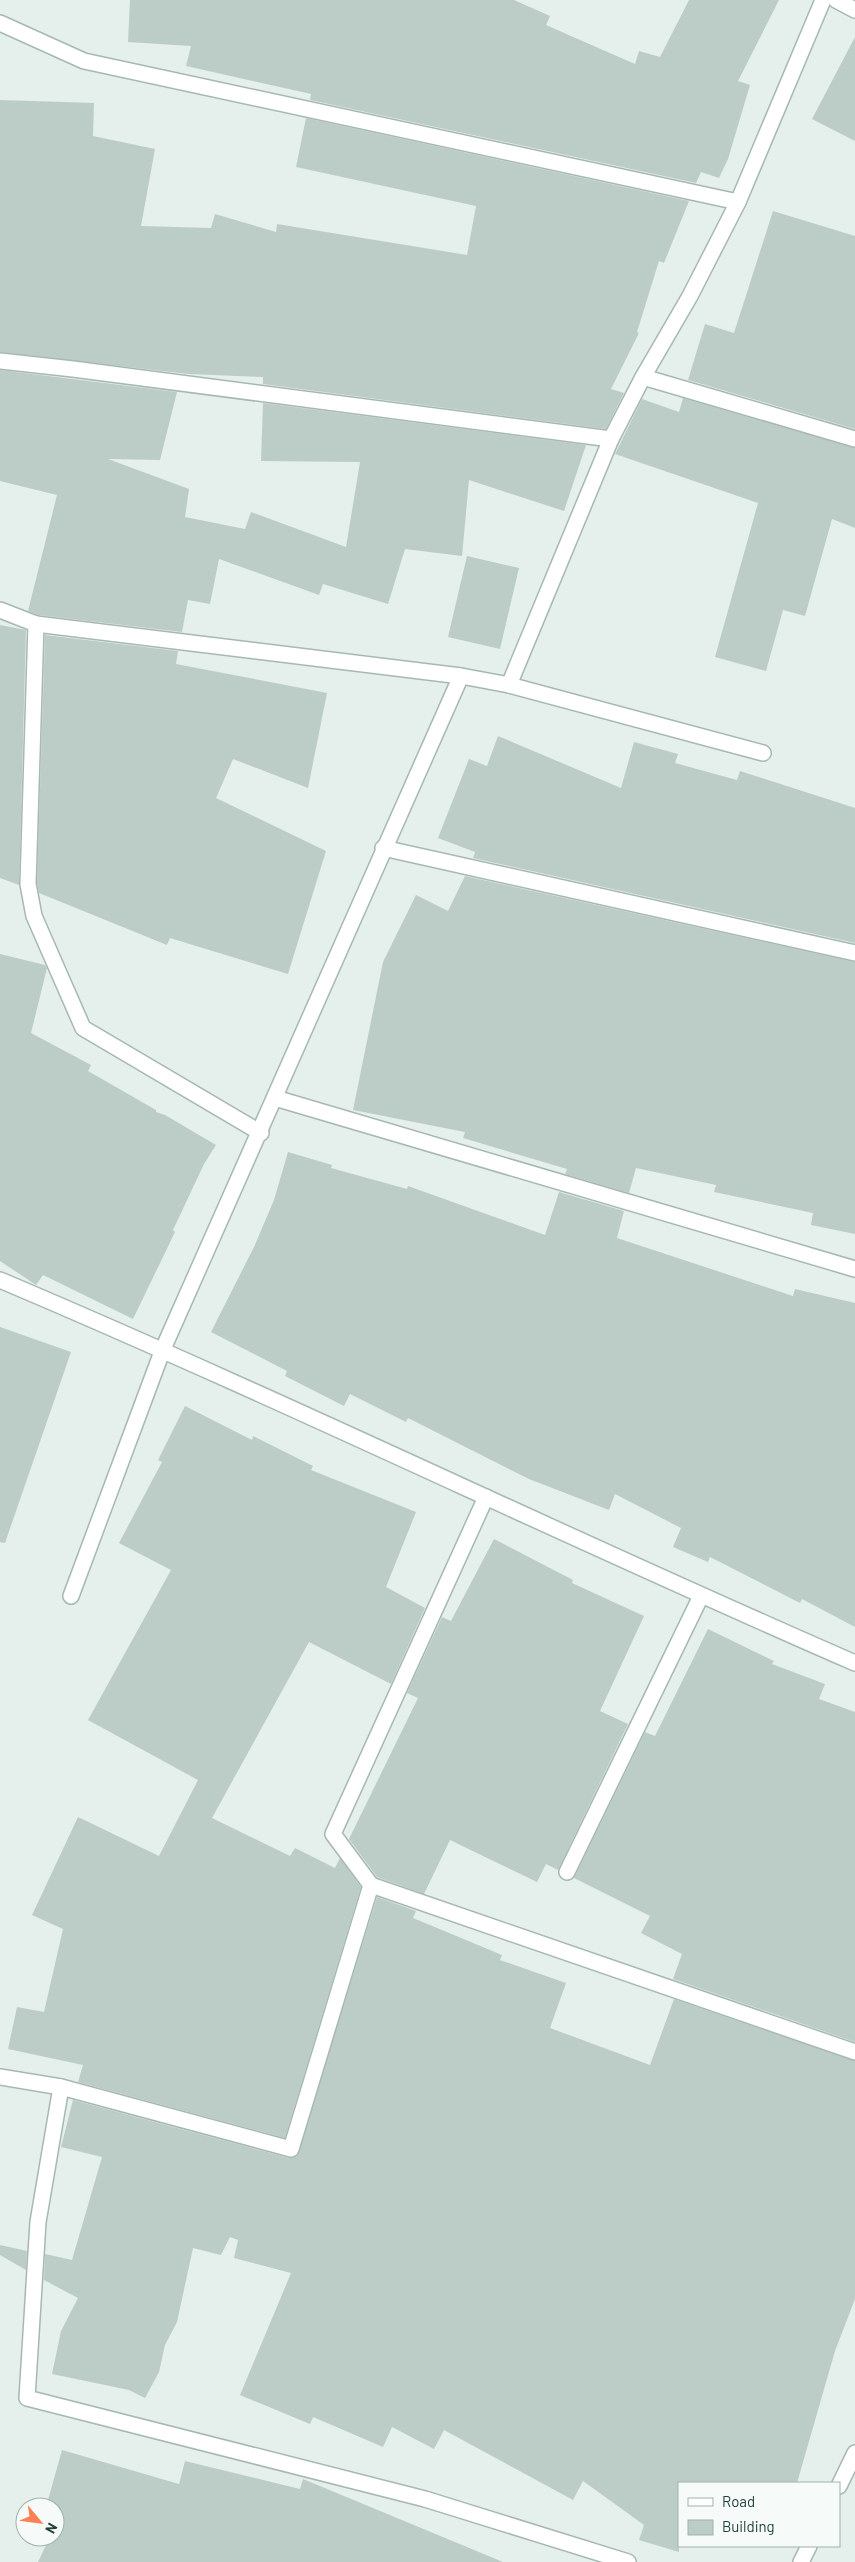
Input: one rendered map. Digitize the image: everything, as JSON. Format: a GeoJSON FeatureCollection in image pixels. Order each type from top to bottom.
{"type":"FeatureCollection","features":[{"type":"Feature","properties":{"kind":"street"},"geometry":{"type":"LineString","coordinates":[[509,685],[611,439],[643,377],[690,296],[738,202],[823,0]]}},
{"type":"Feature","properties":{"kind":"street"},"geometry":{"type":"LineString","coordinates":[[836,0],[855,10]]}},
{"type":"Feature","properties":{"kind":"street"},"geometry":{"type":"LineString","coordinates":[[0,23],[84,61],[738,202]]}},
{"type":"Feature","properties":{"kind":"street"},"geometry":{"type":"LineString","coordinates":[[0,362],[73,368],[611,439]]}},
{"type":"Feature","properties":{"kind":"street"},"geometry":{"type":"LineString","coordinates":[[643,377],[855,439]]}},
{"type":"Feature","properties":{"kind":"street"},"geometry":{"type":"LineString","coordinates":[[0,610],[36,624],[460,676],[509,685],[763,753]]}},
{"type":"Feature","properties":{"kind":"street"},"geometry":{"type":"LineString","coordinates":[[36,624],[28,884],[34,916],[83,1028],[261,1133]]}},
{"type":"Feature","properties":{"kind":"street"},"geometry":{"type":"LineString","coordinates":[[71,1596],[163,1350],[261,1133],[383,848],[460,676]]}},
{"type":"Feature","properties":{"kind":"street"},"geometry":{"type":"LineString","coordinates":[[383,848],[855,953]]}},
{"type":"Feature","properties":{"kind":"street"},"geometry":{"type":"LineString","coordinates":[[275,1098],[855,1269]]}},
{"type":"Feature","properties":{"kind":"street"},"geometry":{"type":"LineString","coordinates":[[0,1280],[163,1350],[701,1596],[855,1663]]}},
{"type":"Feature","properties":{"kind":"street"},"geometry":{"type":"LineString","coordinates":[[486,1497],[333,1834],[371,1884],[855,2052]]}},
{"type":"Feature","properties":{"kind":"street"},"geometry":{"type":"LineString","coordinates":[[568,1872],[701,1596]]}},
{"type":"Feature","properties":{"kind":"street"},"geometry":{"type":"LineString","coordinates":[[0,2077],[61,2087],[291,2149],[371,1884]]}},
{"type":"Feature","properties":{"kind":"street"},"geometry":{"type":"LineString","coordinates":[[61,2087],[38,2222],[27,2398],[425,2499],[628,2562]]}},
{"type":"Feature","properties":{"kind":"street"},"geometry":{"type":"LineString","coordinates":[[840,2484],[855,2453]]}},
{"type":"Feature","properties":{"kind":"street"},"geometry":{"type":"LineString","coordinates":[[801,2562],[808,2547]]}},
{"type":"Feature","properties":{"kind":"building"},"geometry":{"type":"Polygon","coordinates":[[[130,0],[514,0],[550,16],[546,25],[635,64],[639,51],[660,57],[689,0],[779,0],[738,81],[750,85],[728,159],[719,178],[701,172],[696,183],[310,100],[311,94],[186,66],[191,46],[128,42],[130,0]]]}},
{"type":"Feature","properties":{"kind":"building"},"geometry":{"type":"Polygon","coordinates":[[[855,37],[855,141],[812,119],[855,37]]]}},
{"type":"Feature","properties":{"kind":"building"},"geometry":{"type":"Polygon","coordinates":[[[0,100],[94,103],[93,136],[155,149],[141,226],[211,228],[215,214],[276,232],[277,224],[467,255],[476,206],[296,167],[306,118],[689,201],[664,263],[659,261],[637,332],[639,333],[611,389],[624,393],[606,429],[263,384],[263,377],[188,374],[0,352],[0,100]]]}},
{"type":"Feature","properties":{"kind":"building"},"geometry":{"type":"Polygon","coordinates":[[[773,211],[855,236],[855,429],[688,380],[705,324],[734,333],[773,211]]]}},
{"type":"Feature","properties":{"kind":"building"},"geometry":{"type":"Polygon","coordinates":[[[0,370],[177,392],[160,460],[108,459],[189,489],[185,517],[245,529],[251,512],[346,547],[360,462],[261,461],[263,403],[586,445],[564,511],[469,480],[462,556],[405,549],[388,604],[323,584],[319,595],[219,559],[210,604],[188,600],[182,632],[38,615],[28,611],[57,495],[0,481],[0,370]]]}},
{"type":"Feature","properties":{"kind":"building"},"geometry":{"type":"Polygon","coordinates":[[[683,398],[855,448],[855,528],[832,519],[805,616],[783,610],[766,671],[715,657],[758,503],[615,454],[642,399],[679,412],[683,398]]]}},
{"type":"Feature","properties":{"kind":"building"},"geometry":{"type":"Polygon","coordinates":[[[467,556],[519,568],[500,649],[448,637],[467,556]]]}},
{"type":"Feature","properties":{"kind":"building"},"geometry":{"type":"Polygon","coordinates":[[[0,625],[26,630],[19,885],[0,878],[0,625]]]}},
{"type":"Feature","properties":{"kind":"building"},"geometry":{"type":"Polygon","coordinates":[[[45,635],[178,651],[176,664],[327,693],[308,788],[233,759],[216,798],[326,851],[288,974],[170,938],[167,945],[39,893],[37,883],[45,635]]]}},
{"type":"Feature","properties":{"kind":"building"},"geometry":{"type":"Polygon","coordinates":[[[498,736],[621,788],[634,742],[678,754],[675,763],[737,780],[740,771],[855,808],[855,943],[473,858],[475,852],[438,838],[469,759],[487,766],[498,736]]]}},
{"type":"Feature","properties":{"kind":"building"},"geometry":{"type":"Polygon","coordinates":[[[465,876],[855,962],[855,1234],[811,1225],[813,1213],[714,1192],[716,1185],[636,1168],[629,1193],[565,1174],[567,1169],[463,1138],[465,1132],[353,1110],[383,962],[416,895],[448,911],[465,876]]]}},
{"type":"Feature","properties":{"kind":"building"},"geometry":{"type":"Polygon","coordinates":[[[0,954],[45,965],[47,968],[31,1033],[91,1065],[88,1071],[216,1145],[204,1164],[173,1230],[175,1232],[133,1319],[43,1275],[36,1285],[0,1261],[0,954]]]}},
{"type":"Feature","properties":{"kind":"building"},"geometry":{"type":"Polygon","coordinates":[[[288,1152],[332,1165],[331,1168],[407,1189],[408,1186],[545,1235],[559,1192],[624,1211],[617,1238],[793,1296],[795,1289],[855,1303],[855,1627],[802,1599],[800,1603],[710,1557],[708,1562],[673,1547],[681,1528],[615,1494],[609,1510],[529,1479],[408,1418],[406,1422],[350,1394],[344,1406],[285,1376],[287,1371],[211,1332],[254,1247],[274,1200],[288,1152]]]}},
{"type":"Feature","properties":{"kind":"building"},"geometry":{"type":"Polygon","coordinates":[[[0,1327],[71,1352],[5,1543],[0,1542],[0,1327]]]}},
{"type":"Feature","properties":{"kind":"building"},"geometry":{"type":"Polygon","coordinates":[[[185,1406],[252,1440],[253,1436],[313,1466],[311,1470],[416,1512],[386,1587],[425,1608],[391,1684],[309,1642],[212,1818],[290,1856],[295,1848],[335,1868],[340,1858],[361,1887],[285,2138],[78,2082],[83,2065],[8,2049],[17,2007],[44,2012],[63,1929],[32,1915],[78,1817],[159,1856],[198,1780],[88,1720],[171,1570],[119,1543],[162,1462],[158,1460],[185,1406]]]}},
{"type":"Feature","properties":{"kind":"building"},"geometry":{"type":"Polygon","coordinates":[[[494,1539],[573,1580],[572,1583],[644,1616],[600,1711],[628,1724],[558,1870],[546,1864],[537,1882],[450,1840],[424,1894],[377,1877],[349,1839],[418,1698],[407,1693],[442,1617],[451,1621],[494,1539]]]}},
{"type":"Feature","properties":{"kind":"building"},"geometry":{"type":"Polygon","coordinates":[[[708,1629],[774,1661],[772,1664],[825,1684],[819,1699],[855,1712],[855,2042],[673,1979],[682,1954],[641,1933],[650,1916],[574,1878],[645,1732],[655,1736],[708,1629]]]}},
{"type":"Feature","properties":{"kind":"building"},"geometry":{"type":"Polygon","coordinates":[[[377,1897],[416,1911],[413,1918],[502,1955],[500,1960],[566,1983],[550,2028],[650,2065],[674,1999],[855,2061],[855,2299],[835,2351],[797,2482],[678,2482],[679,2552],[639,2540],[644,2525],[583,2481],[573,2500],[444,2430],[434,2449],[392,2427],[383,2447],[313,2417],[310,2424],[240,2395],[291,2273],[234,2258],[238,2240],[230,2237],[221,2255],[193,2248],[177,2322],[165,2345],[159,2372],[145,2398],[129,2390],[52,2374],[61,2331],[78,2298],[44,2280],[45,2254],[72,2260],[102,2157],[61,2147],[73,2100],[289,2158],[297,2156],[377,1897]]]}},
{"type":"Feature","properties":{"kind":"building"},"geometry":{"type":"Polygon","coordinates":[[[0,2245],[27,2251],[26,2270],[0,2255],[0,2245]]]}},
{"type":"Feature","properties":{"kind":"building"},"geometry":{"type":"Polygon","coordinates":[[[62,2450],[179,2484],[185,2461],[300,2489],[303,2479],[503,2562],[38,2562],[45,2547],[65,2547],[65,2497],[49,2497],[62,2450]]]}}]}
